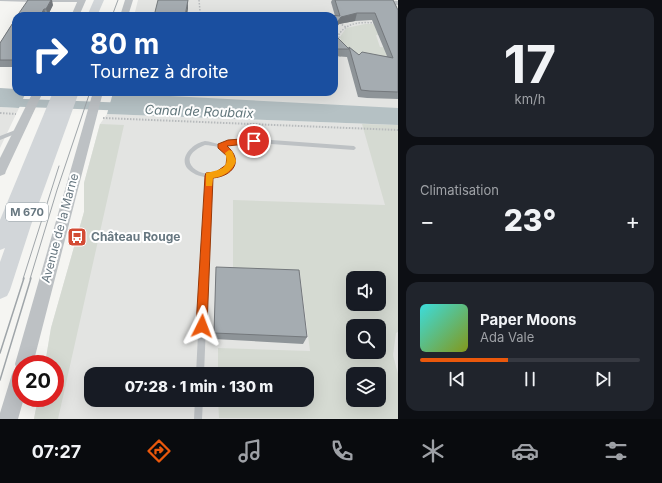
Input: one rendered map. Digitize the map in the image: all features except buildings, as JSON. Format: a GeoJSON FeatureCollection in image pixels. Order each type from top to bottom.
{"type":"FeatureCollection","features":[{"type":"Feature","properties":{"kind":"main road"},"geometry":{"type":"LineString","coordinates":[[94,12],[99,0]]}},
{"type":"Feature","properties":{"kind":"main road"},"geometry":{"type":"LineString","coordinates":[[104,12],[108,0]]}},
{"type":"Feature","properties":{"kind":"main road","name":"M 670"},"geometry":{"type":"LineString","coordinates":[[0,290],[49,134],[59,96]]}},
{"type":"Feature","properties":{"kind":"main road","name":"M 670"},"geometry":{"type":"LineString","coordinates":[[0,242],[49,134],[70,96]]}},
{"type":"Feature","properties":{"kind":"street"},"geometry":{"type":"LineString","coordinates":[[125,12],[129,0]]}},
{"type":"Feature","properties":{"kind":"street"},"geometry":{"type":"LineString","coordinates":[[369,0],[398,3]]}},
{"type":"Feature","properties":{"kind":"street"},"geometry":{"type":"LineString","coordinates":[[77,12],[82,1]]}},
{"type":"Feature","properties":{"kind":"street"},"geometry":{"type":"LineString","coordinates":[[0,171],[36,96]]}},
{"type":"Feature","properties":{"kind":"street","name":"Avenue de la Marne"},"geometry":{"type":"LineString","coordinates":[[27,355],[97,96]]}},
{"type":"Feature","properties":{"kind":"street"},"geometry":{"type":"LineString","coordinates":[[8,419],[12,405]]}},
{"type":"Feature","properties":{"kind":"lane"},"geometry":{"type":"LineString","coordinates":[[0,0],[36,1]]}},
{"type":"Feature","properties":{"kind":"lane"},"geometry":{"type":"LineString","coordinates":[[44,1],[82,1]]}},
{"type":"Feature","properties":{"kind":"lane"},"geometry":{"type":"LineString","coordinates":[[0,138],[18,131]]}},
{"type":"Feature","properties":{"kind":"lane"},"geometry":{"type":"LineString","coordinates":[[221,146],[228,142],[244,140],[354,148]]}},
{"type":"Feature","properties":{"kind":"lane"},"geometry":{"type":"LineString","coordinates":[[209,143],[221,146],[231,155],[232,161],[230,166],[218,175],[209,176],[193,171],[188,166],[186,160],[187,154],[197,145],[209,143]]}},
{"type":"Feature","properties":{"kind":"lane"},"geometry":{"type":"LineString","coordinates":[[200,367],[209,176]]}},
{"type":"Feature","properties":{"kind":"lane"},"geometry":{"type":"LineString","coordinates":[[31,340],[31,355]]}},
{"type":"Feature","properties":{"kind":"lane"},"geometry":{"type":"LineString","coordinates":[[198,419],[199,407]]}},
{"type":"Feature","properties":{"kind":"path"},"geometry":{"type":"LineString","coordinates":[[199,0],[200,11]]}},
{"type":"Feature","properties":{"kind":"path"},"geometry":{"type":"LineString","coordinates":[[338,22],[346,27]]}},
{"type":"Feature","properties":{"kind":"path"},"geometry":{"type":"LineString","coordinates":[[341,43],[339,39],[341,30],[346,27],[360,23],[377,24]]}},
{"type":"Feature","properties":{"kind":"path"},"geometry":{"type":"LineString","coordinates":[[338,57],[344,54]]}},
{"type":"Feature","properties":{"kind":"path"},"geometry":{"type":"LineString","coordinates":[[0,113],[24,114]]}},
{"type":"Feature","properties":{"kind":"path"},"geometry":{"type":"LineString","coordinates":[[95,117],[398,130]]}},
{"type":"Feature","properties":{"kind":"shaded area"},"geometry":{"type":"Polygon","coordinates":[[[138,0],[398,0],[398,113],[156,96],[338,96],[338,12],[135,12],[138,0]]]}},
{"type":"Feature","properties":{"kind":"shaded area"},"geometry":{"type":"Polygon","coordinates":[[[365,24],[375,24],[398,34],[376,35],[380,47],[398,49],[398,58],[373,58],[364,56],[356,54],[343,45],[340,37],[346,28],[365,24]]]}},
{"type":"Feature","properties":{"kind":"shaded area"},"geometry":{"type":"Polygon","coordinates":[[[0,107],[19,108],[0,148],[0,107]]]}},
{"type":"Feature","properties":{"kind":"shaded area"},"geometry":{"type":"Polygon","coordinates":[[[107,114],[398,125],[398,419],[34,419],[36,407],[64,407],[64,355],[46,355],[51,328],[84,212],[84,183],[100,124],[107,114]]]}},
{"type":"Feature","properties":{"kind":"shaded area"},"geometry":{"type":"Polygon","coordinates":[[[100,124],[124,125],[64,392],[64,355],[46,355],[51,328],[84,212],[84,183],[100,124]]]}},
{"type":"Feature","properties":{"kind":"shaded area"},"geometry":{"type":"Polygon","coordinates":[[[362,124],[398,125],[398,332],[396,333],[393,355],[398,374],[398,419],[219,418],[218,407],[314,407],[314,367],[218,367],[218,348],[310,351],[300,273],[233,270],[233,200],[385,205],[362,124]]]}},
{"type":"Feature","properties":{"kind":"shaded area"},"geometry":{"type":"Polygon","coordinates":[[[36,407],[61,407],[58,419],[34,419],[36,407]]]}},
{"type":"Feature","properties":{"kind":"water"},"geometry":{"type":"Polygon","coordinates":[[[0,88],[12,89],[12,96],[24,96],[19,108],[0,107],[0,88]]]}},
{"type":"Feature","properties":{"kind":"water"},"geometry":{"type":"Polygon","coordinates":[[[112,96],[170,96],[398,108],[398,125],[107,114],[112,96]]]}},
{"type":"Feature","properties":{"kind":"waterway","name":"Canal de Roubaix"},"geometry":{"type":"LineString","coordinates":[[0,102],[129,107]]}},
{"type":"Feature","properties":{"kind":"tram line"},"geometry":{"type":"LineString","coordinates":[[114,12],[118,0]]}},
{"type":"Feature","properties":{"kind":"tram line"},"geometry":{"type":"LineString","coordinates":[[30,279],[57,190],[89,96]]}},
{"type":"Feature","properties":{"kind":"tram line"},"geometry":{"type":"LineString","coordinates":[[23,279],[59,166]]}},
{"type":"Feature","properties":{"kind":"tram line"},"geometry":{"type":"LineString","coordinates":[[0,353],[24,278]]}},
{"type":"Feature","properties":{"kind":"tram line"},"geometry":{"type":"LineString","coordinates":[[0,380],[31,278]]}},
{"type":"Feature","properties":{"kind":"slow traffic"},"geometry":{"type":"LineString","coordinates":[[209,184],[209,176],[218,175],[230,166],[232,161],[229,153]]}},
{"type":"Feature","properties":{"kind":"place","name":"Château Rouge"},"geometry":{"type":"Point","coordinates":[77,237]}},
{"type":"Feature","properties":{"kind":"route"},"geometry":{"type":"LineString","coordinates":[[202,326],[209,176],[218,175],[230,166],[232,161],[231,155],[221,146],[228,142],[244,140],[254,141]]}}]}
